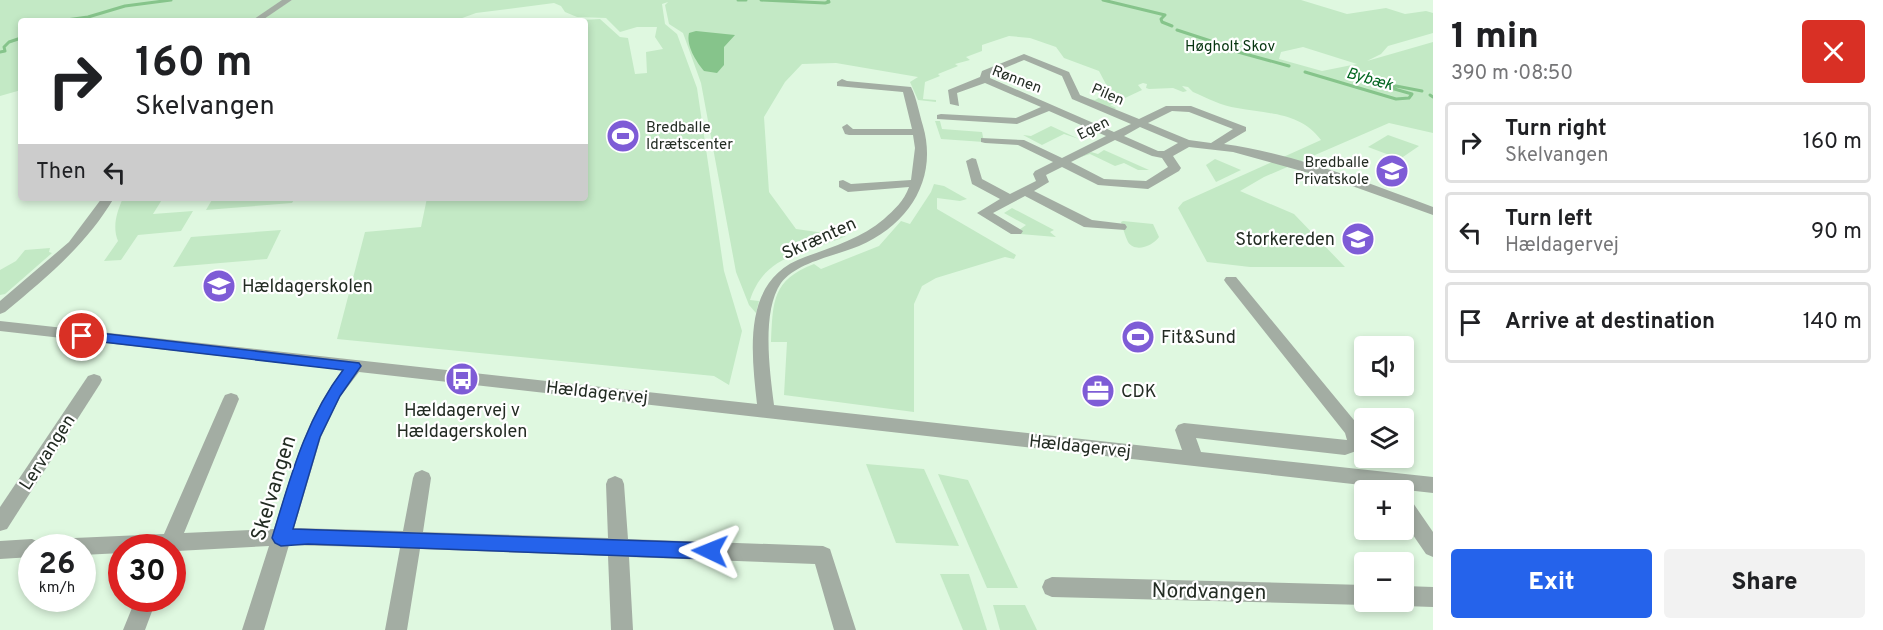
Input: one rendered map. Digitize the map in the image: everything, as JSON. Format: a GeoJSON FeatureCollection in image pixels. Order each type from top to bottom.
{"type":"FeatureCollection","features":[{"type":"Feature","properties":{"kind":"street"},"geometry":{"type":"LineString","coordinates":[[260,18],[288,0]]}},
{"type":"Feature","properties":{"kind":"street","name":"Pilen"},"geometry":{"type":"LineString","coordinates":[[985,79],[985,73],[1024,57],[1066,74],[1076,97],[1139,123]]}},
{"type":"Feature","properties":{"kind":"street","name":"Rønnen"},"geometry":{"type":"LineString","coordinates":[[955,104],[952,92],[985,79],[1156,154],[1166,155]]}},
{"type":"Feature","properties":{"kind":"street","name":"Skrænten"},"geometry":{"type":"LineString","coordinates":[[766,412],[763,342],[765,306],[771,288],[782,274],[800,263],[857,243],[895,218],[907,204],[917,183],[922,151],[920,132],[907,89],[841,84],[842,82]]}},
{"type":"Feature","properties":{"kind":"street","name":"Rønnen"},"geometry":{"type":"LineString","coordinates":[[941,117],[1017,122],[1050,108]]}},
{"type":"Feature","properties":{"kind":"street","name":"Egen"},"geometry":{"type":"LineString","coordinates":[[1016,231],[983,213],[1043,182],[1039,174],[1170,108],[1191,109],[1242,129],[1214,146]]}},
{"type":"Feature","properties":{"kind":"street"},"geometry":{"type":"LineString","coordinates":[[1139,123],[1187,143],[1214,146],[1275,159],[1345,178],[1433,211]]}},
{"type":"Feature","properties":{"kind":"street"},"geometry":{"type":"LineString","coordinates":[[847,127],[849,132],[920,132]]}},
{"type":"Feature","properties":{"kind":"street"},"geometry":{"type":"LineString","coordinates":[[985,140],[1020,142],[1102,182],[1148,185],[1175,168],[1166,155],[1187,143]]}},
{"type":"Feature","properties":{"kind":"street"},"geometry":{"type":"LineString","coordinates":[[972,161],[976,181],[1009,199]]}},
{"type":"Feature","properties":{"kind":"street","name":"Skrænten"},"geometry":{"type":"LineString","coordinates":[[843,184],[848,188],[917,183]]}},
{"type":"Feature","properties":{"kind":"street"},"geometry":{"type":"LineString","coordinates":[[1024,191],[1089,224],[1120,227]]}},
{"type":"Feature","properties":{"kind":"street"},"geometry":{"type":"LineString","coordinates":[[0,309],[41,275],[81,237],[106,201]]}},
{"type":"Feature","properties":{"kind":"street"},"geometry":{"type":"LineString","coordinates":[[1194,459],[1184,430],[1345,448],[1353,445],[1356,439],[1352,430],[1231,280]]}},
{"type":"Feature","properties":{"kind":"street","name":"Hældagervej"},"geometry":{"type":"LineString","coordinates":[[0,326],[1194,459],[1354,481]]}},
{"type":"Feature","properties":{"kind":"street","name":"Skelvangen"},"geometry":{"type":"LineString","coordinates":[[253,630],[312,437],[333,394],[354,366]]}},
{"type":"Feature","properties":{"kind":"street","name":"Lervangen"},"geometry":{"type":"LineString","coordinates":[[0,523],[94,380]]}},
{"type":"Feature","properties":{"kind":"street"},"geometry":{"type":"LineString","coordinates":[[175,534],[231,399]]}},
{"type":"Feature","properties":{"kind":"street"},"geometry":{"type":"LineString","coordinates":[[396,630],[422,478]]}},
{"type":"Feature","properties":{"kind":"street"},"geometry":{"type":"LineString","coordinates":[[615,484],[622,630]]}},
{"type":"Feature","properties":{"kind":"street","name":"Hældagervej"},"geometry":{"type":"LineString","coordinates":[[1414,485],[1433,485]]}},
{"type":"Feature","properties":{"kind":"street"},"geometry":{"type":"LineString","coordinates":[[1414,520],[1433,548]]}},
{"type":"Feature","properties":{"kind":"street"},"geometry":{"type":"LineString","coordinates":[[186,544],[308,536],[823,555],[845,630]]}},
{"type":"Feature","properties":{"kind":"street"},"geometry":{"type":"LineString","coordinates":[[0,550],[18,549]]}},
{"type":"Feature","properties":{"kind":"street","name":"Nordvangen"},"geometry":{"type":"LineString","coordinates":[[1052,587],[1354,595]]}},
{"type":"Feature","properties":{"kind":"street"},"geometry":{"type":"LineString","coordinates":[[1414,596],[1433,597]]}},
{"type":"Feature","properties":{"kind":"street"},"geometry":{"type":"LineString","coordinates":[[134,630],[141,612]]}},
{"type":"Feature","properties":{"kind":"green space"},"geometry":{"type":"Polygon","coordinates":[[[0,0],[284,0],[256,18],[18,18],[18,91],[0,96],[0,0]]]}},
{"type":"Feature","properties":{"kind":"green space","name":"Høgholt Skov"},"geometry":{"type":"Polygon","coordinates":[[[292,0],[1301,0],[1347,14],[1386,8],[1405,14],[1426,11],[1433,13],[1433,33],[1388,46],[1381,54],[1367,61],[1433,42],[1433,133],[1389,123],[1264,177],[1240,191],[1294,214],[1345,267],[1250,267],[1207,262],[1178,208],[1183,202],[1321,140],[1313,131],[1293,119],[1272,113],[1226,106],[1193,92],[1188,87],[1182,86],[1187,91],[1183,92],[1173,88],[1149,89],[1146,88],[1147,84],[1143,83],[1138,85],[1142,90],[1110,105],[1116,108],[1114,110],[1085,98],[1095,100],[1110,92],[1099,71],[1064,58],[1056,47],[1030,38],[1009,36],[982,45],[982,51],[966,57],[970,60],[955,64],[958,66],[925,82],[923,99],[936,100],[936,102],[918,100],[910,82],[918,77],[836,63],[802,64],[785,82],[764,117],[769,192],[796,229],[846,236],[789,257],[766,273],[757,284],[750,300],[759,301],[756,313],[749,305],[736,272],[701,83],[683,33],[669,24],[665,5],[668,2],[662,4],[665,24],[677,34],[697,88],[724,271],[742,331],[729,385],[714,376],[337,339],[365,232],[421,227],[426,201],[588,201],[588,20],[600,19],[620,37],[628,38],[635,74],[647,73],[646,52],[663,49],[655,37],[657,27],[637,27],[620,32],[606,18],[577,17],[565,12],[561,6],[554,3],[476,13],[462,18],[264,18],[292,0]],[[1303,47],[1281,52],[1279,59],[1322,71],[1357,64],[1303,47]]]}},
{"type":"Feature","properties":{"kind":"green space"},"geometry":{"type":"Polygon","coordinates":[[[935,121],[940,121],[942,129],[982,132],[984,142],[941,139],[935,121]]]}},
{"type":"Feature","properties":{"kind":"green space"},"geometry":{"type":"Polygon","coordinates":[[[1051,126],[1079,139],[1064,134],[1042,145],[1023,135],[1031,136],[1051,126]]]}},
{"type":"Feature","properties":{"kind":"green space"},"geometry":{"type":"Polygon","coordinates":[[[1388,135],[1419,146],[1400,159],[1368,147],[1388,135]]]}},
{"type":"Feature","properties":{"kind":"green space"},"geometry":{"type":"Polygon","coordinates":[[[1104,150],[1149,170],[1138,170],[1124,163],[1115,166],[1090,154],[1078,158],[1091,152],[1098,154],[1104,150]]]}},
{"type":"Feature","properties":{"kind":"green space"},"geometry":{"type":"Polygon","coordinates":[[[1215,159],[1241,170],[1216,182],[1206,165],[1215,159]]]}},
{"type":"Feature","properties":{"kind":"green space"},"geometry":{"type":"Polygon","coordinates":[[[934,184],[944,186],[967,199],[960,201],[937,198],[937,209],[1016,255],[1014,259],[1005,257],[936,278],[922,286],[914,304],[914,412],[784,395],[787,342],[771,342],[774,304],[782,285],[800,270],[814,264],[821,269],[879,246],[901,221],[910,224],[934,184]]]}},
{"type":"Feature","properties":{"kind":"green space"},"geometry":{"type":"Polygon","coordinates":[[[122,201],[161,201],[153,214],[193,211],[181,231],[138,235],[121,260],[104,261],[118,241],[115,224],[122,201]]]}},
{"type":"Feature","properties":{"kind":"green space"},"geometry":{"type":"Polygon","coordinates":[[[211,201],[293,201],[292,203],[206,210],[211,201]]]}},
{"type":"Feature","properties":{"kind":"green space"},"geometry":{"type":"Polygon","coordinates":[[[1012,208],[1054,230],[1050,232],[1056,237],[1020,234],[1019,230],[1026,225],[1004,213],[1012,208]]]}},
{"type":"Feature","properties":{"kind":"green space"},"geometry":{"type":"Polygon","coordinates":[[[1121,222],[1153,224],[1159,237],[1144,247],[1135,247],[1127,240],[1121,222]]]}},
{"type":"Feature","properties":{"kind":"green space"},"geometry":{"type":"Polygon","coordinates":[[[281,230],[267,259],[173,267],[191,237],[281,230]]]}},
{"type":"Feature","properties":{"kind":"green space"},"geometry":{"type":"Polygon","coordinates":[[[50,248],[49,252],[52,253],[5,294],[0,295],[0,270],[16,261],[25,250],[50,248]]]}},
{"type":"Feature","properties":{"kind":"green space"},"geometry":{"type":"Polygon","coordinates":[[[866,464],[924,469],[959,546],[896,543],[866,464]]]}},
{"type":"Feature","properties":{"kind":"green space"},"geometry":{"type":"Polygon","coordinates":[[[938,474],[968,480],[1018,588],[987,588],[938,474]]]}},
{"type":"Feature","properties":{"kind":"green space"},"geometry":{"type":"Polygon","coordinates":[[[940,574],[969,574],[987,630],[963,630],[940,574]]]}},
{"type":"Feature","properties":{"kind":"green space"},"geometry":{"type":"Polygon","coordinates":[[[993,605],[1025,605],[1037,630],[1000,630],[993,605]]]}},
{"type":"Feature","properties":{"kind":"shaded area"},"geometry":{"type":"Polygon","coordinates":[[[696,31],[735,35],[724,47],[724,65],[717,73],[704,71],[692,53],[688,38],[689,33],[696,31]]]}},
{"type":"Feature","properties":{"kind":"waterway","name":"Bybæk"},"geometry":{"type":"LineString","coordinates":[[81,18],[125,6],[171,0]]}},
{"type":"Feature","properties":{"kind":"waterway","name":"Bybæk"},"geometry":{"type":"LineString","coordinates":[[738,0],[746,0]]}},
{"type":"Feature","properties":{"kind":"waterway","name":"Bybæk"},"geometry":{"type":"LineString","coordinates":[[761,0],[825,3],[829,2],[828,0]]}},
{"type":"Feature","properties":{"kind":"waterway","name":"Bybæk"},"geometry":{"type":"LineString","coordinates":[[1103,0],[1165,15],[1161,19],[1162,22],[1172,26]]}},
{"type":"Feature","properties":{"kind":"waterway","name":"Bybæk"},"geometry":{"type":"LineString","coordinates":[[1177,30],[1223,45],[1227,49],[1289,66]]}},
{"type":"Feature","properties":{"kind":"waterway","name":"Bybæk"},"geometry":{"type":"LineString","coordinates":[[0,52],[5,51],[4,47],[9,42],[18,39]]}},
{"type":"Feature","properties":{"kind":"waterway","name":"Bybæk"},"geometry":{"type":"LineString","coordinates":[[1305,72],[1396,99],[1409,98],[1412,94],[1391,88],[1396,86],[1422,91]]}},
{"type":"Feature","properties":{"kind":"place","name":"Bredballe Idrætscenter"},"geometry":{"type":"Point","coordinates":[623,136]}},
{"type":"Feature","properties":{"kind":"place","name":"Bredballe Privatskole"},"geometry":{"type":"Point","coordinates":[1392,171]}},
{"type":"Feature","properties":{"kind":"place","name":"Storkereden"},"geometry":{"type":"Point","coordinates":[1358,239]}},
{"type":"Feature","properties":{"kind":"place","name":"Hældagerskolen"},"geometry":{"type":"Point","coordinates":[219,286]}},
{"type":"Feature","properties":{"kind":"place","name":"Fit&Sund"},"geometry":{"type":"Point","coordinates":[1138,337]}},
{"type":"Feature","properties":{"kind":"place","name":"Hældagervej v Hældagerskolen"},"geometry":{"type":"Point","coordinates":[462,379]}},
{"type":"Feature","properties":{"kind":"place","name":"CDK"},"geometry":{"type":"Point","coordinates":[1098,391]}},
{"type":"Feature","properties":{"kind":"route"},"geometry":{"type":"LineString","coordinates":[[82,336],[354,366],[333,394],[312,437],[281,538],[308,536],[710,551]]}}]}
